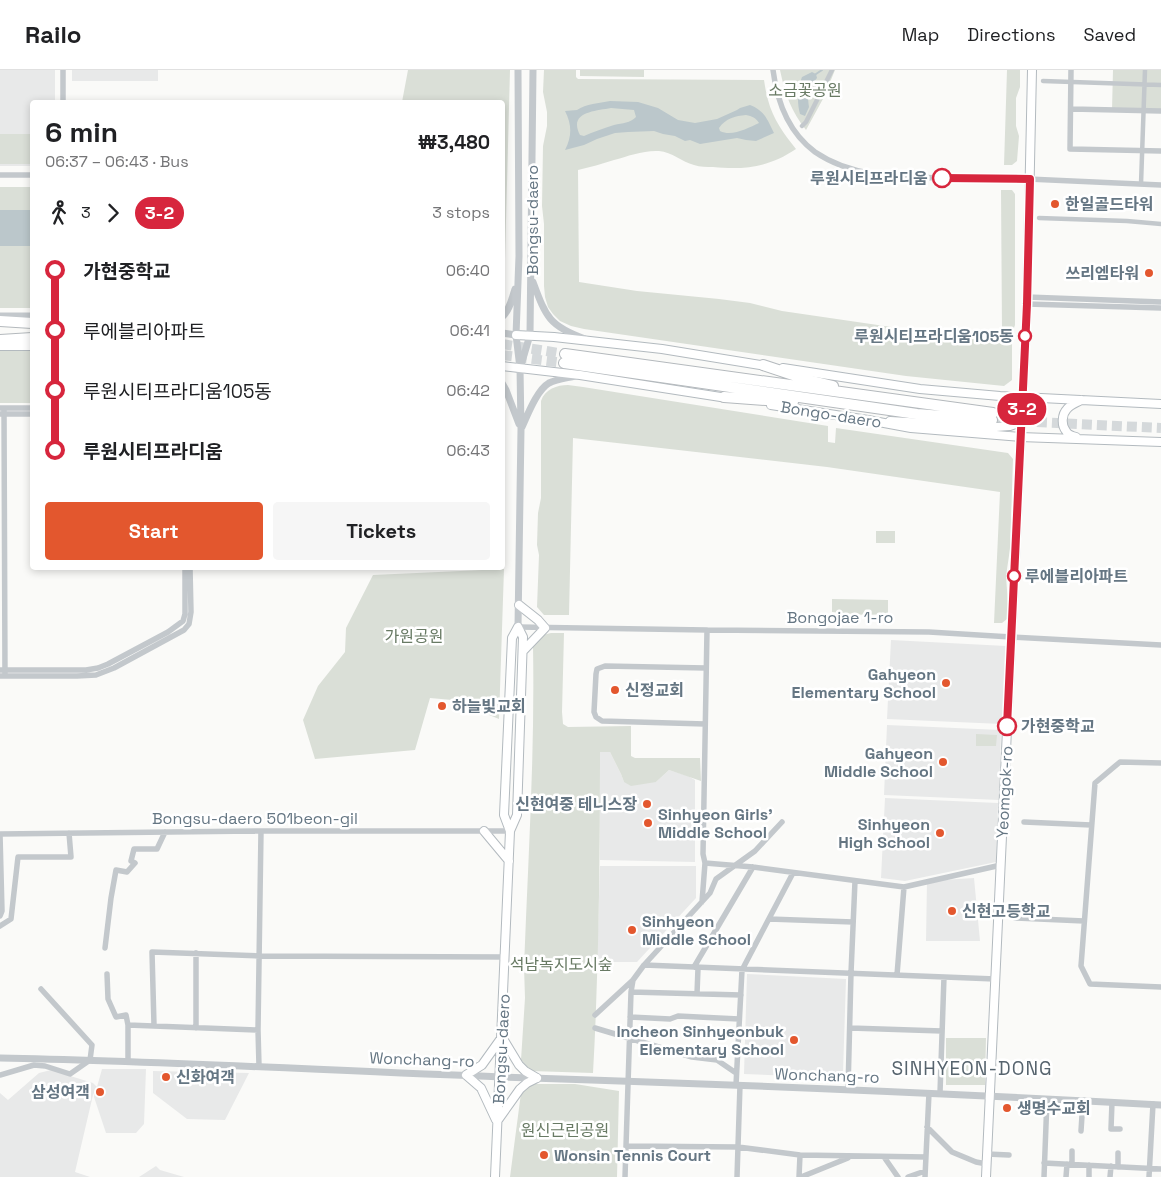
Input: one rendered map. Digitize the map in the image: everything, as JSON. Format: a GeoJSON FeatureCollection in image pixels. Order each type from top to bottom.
{"type":"FeatureCollection","features":[{"type":"Feature","properties":{"kind":"highway"},"geometry":{"type":"LineString","coordinates":[[0,323],[30,324]]}},
{"type":"Feature","properties":{"kind":"highway"},"geometry":{"type":"LineString","coordinates":[[0,338],[30,337]]}},
{"type":"Feature","properties":{"kind":"highway","name":"Bongo-daero"},"geometry":{"type":"LineString","coordinates":[[564,359],[907,402],[993,417],[917,414],[564,359]]}},
{"type":"Feature","properties":{"kind":"highway"},"geometry":{"type":"LineString","coordinates":[[763,365],[808,380],[907,402]]}},
{"type":"Feature","properties":{"kind":"highway"},"geometry":{"type":"LineString","coordinates":[[724,397],[917,414]]}},
{"type":"Feature","properties":{"kind":"main road","name":"Yeomgok-ro"},"geometry":{"type":"LineString","coordinates":[[986,1177],[1027,300],[1032,70]]}},
{"type":"Feature","properties":{"kind":"main road"},"geometry":{"type":"LineString","coordinates":[[516,335],[554,337],[662,349],[920,389],[1022,397],[1161,404]]}},
{"type":"Feature","properties":{"kind":"main road"},"geometry":{"type":"LineString","coordinates":[[0,346],[30,346]]}},
{"type":"Feature","properties":{"kind":"main road","name":"Bongo-daero"},"geometry":{"type":"LineString","coordinates":[[505,366],[580,375],[910,428],[1020,438],[1161,442]]}},
{"type":"Feature","properties":{"kind":"main road"},"geometry":{"type":"LineString","coordinates":[[1081,400],[1066,410],[1063,415],[1063,427],[1070,435],[1082,439]]}},
{"type":"Feature","properties":{"kind":"main road"},"geometry":{"type":"LineString","coordinates":[[868,420],[996,427],[1019,423],[1021,417]]}},
{"type":"Feature","properties":{"kind":"main road"},"geometry":{"type":"LineString","coordinates":[[519,605],[545,628],[523,651]]}},
{"type":"Feature","properties":{"kind":"main road","name":"Bongsu-daero"},"geometry":{"type":"LineString","coordinates":[[510,831],[518,815],[524,637],[518,627]]}},
{"type":"Feature","properties":{"kind":"main road","name":"Bongsu-daero"},"geometry":{"type":"LineString","coordinates":[[495,1177],[510,831],[504,816],[512,638],[518,627]]}},
{"type":"Feature","properties":{"kind":"main road"},"geometry":{"type":"LineString","coordinates":[[484,831],[509,861]]}},
{"type":"Feature","properties":{"kind":"main road"},"geometry":{"type":"LineString","coordinates":[[502,1038],[519,1065],[537,1078],[520,1089],[497,1122],[481,1088],[466,1075],[482,1065],[502,1038]]}},
{"type":"Feature","properties":{"kind":"street"},"geometry":{"type":"LineString","coordinates":[[63,70],[63,100]]}},
{"type":"Feature","properties":{"kind":"street","name":"Bongsu-daero"},"geometry":{"type":"LineString","coordinates":[[518,70],[518,277],[516,335],[520,368],[521,429],[518,627]]}},
{"type":"Feature","properties":{"kind":"street","name":"Bongsu-daero"},"geometry":{"type":"LineString","coordinates":[[520,368],[530,335],[533,70]]}},
{"type":"Feature","properties":{"kind":"street"},"geometry":{"type":"LineString","coordinates":[[773,70],[776,91],[782,108],[795,132],[814,151],[834,162],[856,170],[881,175],[1161,185]]}},
{"type":"Feature","properties":{"kind":"street"},"geometry":{"type":"LineString","coordinates":[[802,126],[806,122],[832,70]]}},
{"type":"Feature","properties":{"kind":"street"},"geometry":{"type":"LineString","coordinates":[[1071,70],[1070,148],[1161,151]]}},
{"type":"Feature","properties":{"kind":"street"},"geometry":{"type":"LineString","coordinates":[[1141,184],[1142,110],[1145,70]]}},
{"type":"Feature","properties":{"kind":"street"},"geometry":{"type":"LineString","coordinates":[[1043,81],[1161,85]]}},
{"type":"Feature","properties":{"kind":"street"},"geometry":{"type":"LineString","coordinates":[[1070,109],[1161,111]]}},
{"type":"Feature","properties":{"kind":"street"},"geometry":{"type":"LineString","coordinates":[[0,175],[30,175]]}},
{"type":"Feature","properties":{"kind":"street"},"geometry":{"type":"LineString","coordinates":[[1039,218],[1161,224]]}},
{"type":"Feature","properties":{"kind":"street"},"geometry":{"type":"LineString","coordinates":[[531,276],[545,313],[553,322],[570,334],[598,343]]}},
{"type":"Feature","properties":{"kind":"street"},"geometry":{"type":"LineString","coordinates":[[505,314],[512,300],[518,277]]}},
{"type":"Feature","properties":{"kind":"street"},"geometry":{"type":"LineString","coordinates":[[1027,300],[1161,308]]}},
{"type":"Feature","properties":{"kind":"street"},"geometry":{"type":"LineString","coordinates":[[1040,301],[1161,302]]}},
{"type":"Feature","properties":{"kind":"street"},"geometry":{"type":"LineString","coordinates":[[0,316],[30,316]]}},
{"type":"Feature","properties":{"kind":"street"},"geometry":{"type":"LineString","coordinates":[[505,333],[516,335]]}},
{"type":"Feature","properties":{"kind":"street"},"geometry":{"type":"LineString","coordinates":[[521,429],[543,388],[558,380],[580,375]]}},
{"type":"Feature","properties":{"kind":"street"},"geometry":{"type":"LineString","coordinates":[[505,388],[521,429]]}},
{"type":"Feature","properties":{"kind":"street"},"geometry":{"type":"LineString","coordinates":[[2,411],[30,408]]}},
{"type":"Feature","properties":{"kind":"street"},"geometry":{"type":"LineString","coordinates":[[2,411],[30,414]]}},
{"type":"Feature","properties":{"kind":"street"},"geometry":{"type":"LineString","coordinates":[[2,411],[3,673]]}},
{"type":"Feature","properties":{"kind":"street"},"geometry":{"type":"LineString","coordinates":[[3,673],[98,668],[168,632],[183,620],[185,614],[185,570]]}},
{"type":"Feature","properties":{"kind":"street"},"geometry":{"type":"LineString","coordinates":[[3,673],[77,676],[96,674],[114,668],[184,630],[189,624],[190,570]]}},
{"type":"Feature","properties":{"kind":"street","name":"Bongojae 1-ro"},"geometry":{"type":"LineString","coordinates":[[518,627],[930,632],[1161,645]]}},
{"type":"Feature","properties":{"kind":"street"},"geometry":{"type":"LineString","coordinates":[[702,902],[705,863],[703,854],[707,630]]}},
{"type":"Feature","properties":{"kind":"street"},"geometry":{"type":"LineString","coordinates":[[705,724],[602,721],[596,717],[594,712],[596,674],[597,669],[601,667],[706,668]]}},
{"type":"Feature","properties":{"kind":"street"},"geometry":{"type":"LineString","coordinates":[[1161,763],[1120,762],[1095,783],[1081,966],[1090,984],[1161,988]]}},
{"type":"Feature","properties":{"kind":"street"},"geometry":{"type":"LineString","coordinates":[[596,1015],[633,980],[644,965],[710,893],[716,879],[756,851],[782,822]]}},
{"type":"Feature","properties":{"kind":"street"},"geometry":{"type":"LineString","coordinates":[[1024,822],[1091,825]]}},
{"type":"Feature","properties":{"kind":"street"},"geometry":{"type":"LineString","coordinates":[[259,1066],[261,831]]}},
{"type":"Feature","properties":{"kind":"street","name":"Bongsu-daero 501beon-gil"},"geometry":{"type":"LineString","coordinates":[[0,834],[510,831]]}},
{"type":"Feature","properties":{"kind":"street"},"geometry":{"type":"LineString","coordinates":[[105,948],[116,870],[127,872],[135,862],[131,861],[134,849],[158,849],[165,832]]}},
{"type":"Feature","properties":{"kind":"street"},"geometry":{"type":"LineString","coordinates":[[0,926],[10,919],[18,857],[71,857],[69,833]]}},
{"type":"Feature","properties":{"kind":"street"},"geometry":{"type":"LineString","coordinates":[[0,834],[2,911],[0,916]]}},
{"type":"Feature","properties":{"kind":"street"},"geometry":{"type":"LineString","coordinates":[[705,863],[753,867],[904,887],[1001,865]]}},
{"type":"Feature","properties":{"kind":"street"},"geometry":{"type":"LineString","coordinates":[[697,994],[696,968],[753,867]]}},
{"type":"Feature","properties":{"kind":"street"},"geometry":{"type":"LineString","coordinates":[[737,1177],[738,1085],[736,1073],[742,970],[793,873]]}},
{"type":"Feature","properties":{"kind":"street"},"geometry":{"type":"LineString","coordinates":[[848,1090],[855,881]]}},
{"type":"Feature","properties":{"kind":"street"},"geometry":{"type":"LineString","coordinates":[[896,975],[904,887]]}},
{"type":"Feature","properties":{"kind":"street"},"geometry":{"type":"LineString","coordinates":[[1015,918],[1084,921]]}},
{"type":"Feature","properties":{"kind":"street"},"geometry":{"type":"LineString","coordinates":[[769,919],[853,922]]}},
{"type":"Feature","properties":{"kind":"street"},"geometry":{"type":"LineString","coordinates":[[154,1025],[152,952],[260,956],[505,957]]}},
{"type":"Feature","properties":{"kind":"street"},"geometry":{"type":"LineString","coordinates":[[196,953],[196,1028]]}},
{"type":"Feature","properties":{"kind":"street"},"geometry":{"type":"LineString","coordinates":[[644,965],[996,979]]}},
{"type":"Feature","properties":{"kind":"street"},"geometry":{"type":"LineString","coordinates":[[107,974],[108,999],[116,1017],[126,1015],[128,1025],[128,1061]]}},
{"type":"Feature","properties":{"kind":"street"},"geometry":{"type":"LineString","coordinates":[[940,1093],[944,977]]}},
{"type":"Feature","properties":{"kind":"street"},"geometry":{"type":"LineString","coordinates":[[625,1177],[629,1038],[633,980]]}},
{"type":"Feature","properties":{"kind":"street"},"geometry":{"type":"LineString","coordinates":[[0,1075],[34,1064],[70,1074],[90,1060],[92,1045],[41,989]]}},
{"type":"Feature","properties":{"kind":"street"},"geometry":{"type":"LineString","coordinates":[[631,992],[741,995]]}},
{"type":"Feature","properties":{"kind":"street"},"geometry":{"type":"LineString","coordinates":[[630,1017],[670,1019],[678,1016],[739,1019]]}},
{"type":"Feature","properties":{"kind":"street"},"geometry":{"type":"LineString","coordinates":[[128,1025],[258,1030]]}},
{"type":"Feature","properties":{"kind":"street"},"geometry":{"type":"LineString","coordinates":[[596,1028],[692,1057],[717,1060],[736,1073]]}},
{"type":"Feature","properties":{"kind":"street"},"geometry":{"type":"LineString","coordinates":[[850,1028],[942,1031]]}},
{"type":"Feature","properties":{"kind":"street","name":"Wonchang-ro"},"geometry":{"type":"LineString","coordinates":[[0,1058],[128,1061],[940,1093],[1161,1105]]}},
{"type":"Feature","properties":{"kind":"street"},"geometry":{"type":"LineString","coordinates":[[908,1177],[925,1174],[929,1093]]}},
{"type":"Feature","properties":{"kind":"street"},"geometry":{"type":"LineString","coordinates":[[1044,1177],[1047,1098]]}},
{"type":"Feature","properties":{"kind":"street"},"geometry":{"type":"LineString","coordinates":[[1081,1131],[1083,1100]]}},
{"type":"Feature","properties":{"kind":"street"},"geometry":{"type":"LineString","coordinates":[[1112,1102],[1111,1129],[1120,1129]]}},
{"type":"Feature","properties":{"kind":"street"},"geometry":{"type":"LineString","coordinates":[[1149,1177],[1153,1104]]}},
{"type":"Feature","properties":{"kind":"street"},"geometry":{"type":"LineString","coordinates":[[927,1127],[952,1152],[976,1162],[987,1164]]}},
{"type":"Feature","properties":{"kind":"street"},"geometry":{"type":"LineString","coordinates":[[626,1146],[738,1147],[800,1155],[926,1158]]}},
{"type":"Feature","properties":{"kind":"street"},"geometry":{"type":"LineString","coordinates":[[1066,1177],[1072,1151]]}},
{"type":"Feature","properties":{"kind":"street"},"geometry":{"type":"LineString","coordinates":[[1118,1153],[1118,1167]]}},
{"type":"Feature","properties":{"kind":"street"},"geometry":{"type":"LineString","coordinates":[[988,1154],[1009,1155]]}},
{"type":"Feature","properties":{"kind":"street"},"geometry":{"type":"LineString","coordinates":[[800,1155],[800,1177],[852,1156]]}},
{"type":"Feature","properties":{"kind":"street"},"geometry":{"type":"LineString","coordinates":[[884,1157],[898,1177]]}},
{"type":"Feature","properties":{"kind":"street"},"geometry":{"type":"LineString","coordinates":[[1044,1163],[1161,1169]]}},
{"type":"Feature","properties":{"kind":"street"},"geometry":{"type":"LineString","coordinates":[[1089,1165],[1089,1177]]}},
{"type":"Feature","properties":{"kind":"street"},"geometry":{"type":"LineString","coordinates":[[1110,1177],[1111,1166]]}},
{"type":"Feature","properties":{"kind":"shaded area"},"geometry":{"type":"Polygon","coordinates":[[[0,70],[55,70],[55,100],[30,100],[30,166],[0,166],[0,70]]]}},
{"type":"Feature","properties":{"kind":"shaded area"},"geometry":{"type":"Polygon","coordinates":[[[72,70],[158,70],[158,81],[72,81],[72,70]]]}},
{"type":"Feature","properties":{"kind":"shaded area"},"geometry":{"type":"Polygon","coordinates":[[[812,72],[816,74],[817,78],[809,91],[809,107],[805,116],[800,114],[798,91],[802,77],[812,72]]]}},
{"type":"Feature","properties":{"kind":"shaded area"},"geometry":{"type":"Polygon","coordinates":[[[610,101],[638,102],[658,108],[678,120],[695,123],[717,119],[750,105],[762,113],[774,133],[756,141],[737,138],[700,144],[654,131],[615,133],[565,150],[570,130],[565,111],[577,110],[588,105],[610,101]],[[611,108],[591,112],[580,117],[577,127],[580,135],[584,136],[636,117],[634,110],[611,108]],[[746,115],[728,120],[719,128],[720,131],[725,133],[735,132],[759,123],[754,117],[746,115]]]}},
{"type":"Feature","properties":{"kind":"shaded area"},"geometry":{"type":"Polygon","coordinates":[[[0,210],[30,210],[30,246],[0,246],[0,210]]]}},
{"type":"Feature","properties":{"kind":"shaded area","name":"Gahyeon Elementary School"},"geometry":{"type":"Polygon","coordinates":[[[891,640],[1006,646],[1002,724],[887,719],[891,640]]]}},
{"type":"Feature","properties":{"kind":"shaded area","name":"Gahyeon Middle School"},"geometry":{"type":"Polygon","coordinates":[[[887,725],[1001,730],[999,800],[884,795],[887,725]]]}},
{"type":"Feature","properties":{"kind":"shaded area","name":"Sinhyeon Girls' Middle School"},"geometry":{"type":"Polygon","coordinates":[[[600,751],[610,752],[624,782],[656,782],[669,770],[695,780],[695,862],[600,860],[600,751]]]}},
{"type":"Feature","properties":{"kind":"shaded area","name":"Sinhyeon High School"},"geometry":{"type":"Polygon","coordinates":[[[885,798],[998,803],[996,862],[905,881],[881,878],[885,798]]]}},
{"type":"Feature","properties":{"kind":"shaded area","name":"Sinhyeon Middle School"},"geometry":{"type":"Polygon","coordinates":[[[600,866],[696,866],[696,898],[637,962],[597,962],[600,866]]]}},
{"type":"Feature","properties":{"kind":"shaded area","name":"신현고등학교"},"geometry":{"type":"Polygon","coordinates":[[[974,878],[980,941],[926,941],[927,881],[974,878]]]}},
{"type":"Feature","properties":{"kind":"shaded area","name":"Incheon Sinhyeonbuk Elementary School"},"geometry":{"type":"Polygon","coordinates":[[[747,974],[846,979],[843,1073],[838,1078],[744,1074],[747,974]]]}},
{"type":"Feature","properties":{"kind":"shaded area"},"geometry":{"type":"Polygon","coordinates":[[[102,1069],[146,1069],[144,1124],[136,1133],[106,1133],[94,1097],[95,1091],[75,1172],[90,1177],[0,1177],[0,1093],[8,1100],[39,1073],[51,1070],[93,1083],[97,1087],[102,1069]]]}},
{"type":"Feature","properties":{"kind":"shaded area","name":"신화여객"},"geometry":{"type":"Polygon","coordinates":[[[153,1071],[249,1073],[225,1120],[187,1119],[153,1093],[153,1071]]]}},
{"type":"Feature","properties":{"kind":"shaded area"},"geometry":{"type":"Polygon","coordinates":[[[156,1166],[160,1170],[184,1177],[139,1177],[156,1166]]]}},
{"type":"Feature","properties":{"kind":"green space"},"geometry":{"type":"Polygon","coordinates":[[[408,70],[510,70],[505,259],[505,100],[402,100],[408,70]]]}},
{"type":"Feature","properties":{"kind":"green space"},"geometry":{"type":"Polygon","coordinates":[[[544,70],[576,70],[576,77],[578,79],[764,80],[773,114],[783,132],[796,149],[776,160],[747,167],[699,166],[690,164],[668,153],[648,151],[578,170],[579,282],[637,291],[750,303],[782,311],[987,341],[998,337],[1002,331],[1001,190],[1012,190],[1015,194],[1015,325],[1012,334],[1012,380],[1004,386],[906,376],[584,329],[560,321],[548,307],[544,286],[543,146],[547,126],[547,112],[543,92],[544,70]]]}},
{"type":"Feature","properties":{"kind":"green space"},"geometry":{"type":"Polygon","coordinates":[[[580,70],[644,70],[644,77],[580,76],[580,70]]]}},
{"type":"Feature","properties":{"kind":"green space","name":"소금꽃공원"},"geometry":{"type":"Polygon","coordinates":[[[780,70],[835,70],[824,97],[806,130],[789,102],[780,70]]]}},
{"type":"Feature","properties":{"kind":"green space"},"geometry":{"type":"Polygon","coordinates":[[[1007,70],[1020,70],[1020,87],[1016,98],[1016,126],[1019,136],[1017,161],[1012,165],[1004,165],[1007,70]]]}},
{"type":"Feature","properties":{"kind":"green space"},"geometry":{"type":"Polygon","coordinates":[[[1113,70],[1161,70],[1161,111],[1112,110],[1113,70]]]}},
{"type":"Feature","properties":{"kind":"green space"},"geometry":{"type":"Polygon","coordinates":[[[0,134],[30,134],[30,164],[0,164],[0,134]]]}},
{"type":"Feature","properties":{"kind":"green space"},"geometry":{"type":"Polygon","coordinates":[[[0,187],[30,187],[30,308],[0,308],[0,187]]]}},
{"type":"Feature","properties":{"kind":"green space"},"geometry":{"type":"Polygon","coordinates":[[[0,349],[30,350],[30,403],[0,403],[0,349]]]}},
{"type":"Feature","properties":{"kind":"green space"},"geometry":{"type":"Polygon","coordinates":[[[568,385],[828,426],[828,442],[835,443],[836,428],[1008,453],[1013,459],[1010,549],[1006,576],[1007,619],[1002,623],[994,623],[1000,492],[827,467],[573,438],[569,615],[544,615],[537,607],[538,513],[541,498],[541,401],[545,393],[552,388],[568,385]]]}},
{"type":"Feature","properties":{"kind":"green space"},"geometry":{"type":"Polygon","coordinates":[[[876,531],[895,531],[895,543],[876,543],[876,531]]]}},
{"type":"Feature","properties":{"kind":"green space","name":"가원공원"},"geometry":{"type":"Polygon","coordinates":[[[504,570],[499,719],[452,700],[430,698],[415,750],[315,759],[303,720],[318,686],[345,652],[346,628],[373,575],[504,570]]]}},
{"type":"Feature","properties":{"kind":"green space"},"geometry":{"type":"Polygon","coordinates":[[[832,599],[888,600],[888,614],[865,615],[832,612],[832,599]]]}},
{"type":"Feature","properties":{"kind":"green space","name":"석남녹지도시숲"},"geometry":{"type":"Polygon","coordinates":[[[551,633],[564,633],[563,724],[568,727],[631,726],[631,756],[635,758],[700,758],[701,781],[669,770],[656,782],[631,786],[624,782],[610,752],[600,752],[599,912],[593,1073],[531,1071],[521,1060],[525,998],[524,967],[532,766],[533,646],[540,637],[551,633]]]}},
{"type":"Feature","properties":{"kind":"green space"},"geometry":{"type":"Polygon","coordinates":[[[976,734],[997,735],[996,746],[976,746],[976,734]]]}},
{"type":"Feature","properties":{"kind":"green space"},"geometry":{"type":"Polygon","coordinates":[[[946,1038],[986,1038],[985,1085],[946,1085],[946,1038]]]}},
{"type":"Feature","properties":{"kind":"green space","name":"원신근린공원"},"geometry":{"type":"Polygon","coordinates":[[[533,1084],[575,1084],[619,1091],[617,1177],[510,1177],[521,1093],[533,1084]]]}},
{"type":"Feature","properties":{"kind":"waterway"},"geometry":{"type":"LineString","coordinates":[[816,74],[822,70]]}},
{"type":"Feature","properties":{"kind":"tunnel"},"geometry":{"type":"LineString","coordinates":[[505,344],[565,354]]}},
{"type":"Feature","properties":{"kind":"tunnel"},"geometry":{"type":"LineString","coordinates":[[505,355],[564,363]]}},
{"type":"Feature","properties":{"kind":"tunnel"},"geometry":{"type":"LineString","coordinates":[[992,420],[1161,428]]}},
{"type":"Feature","properties":{"kind":"bus line","name":"3-2"},"geometry":{"type":"LineString","coordinates":[[942,178],[1030,179],[1027,304],[1007,726]]}},
{"type":"Feature","properties":{"kind":"place","name":"루원시티프라디움"},"geometry":{"type":"Point","coordinates":[942,178]}},
{"type":"Feature","properties":{"kind":"place","name":"한일골드타워"},"geometry":{"type":"Point","coordinates":[1055,204]}},
{"type":"Feature","properties":{"kind":"place","name":"쓰리엠타워"},"geometry":{"type":"Point","coordinates":[1149,273]}},
{"type":"Feature","properties":{"kind":"place","name":"루원시티프라디움105동"},"geometry":{"type":"Point","coordinates":[1025,336]}},
{"type":"Feature","properties":{"kind":"place","name":"루에블리아파트"},"geometry":{"type":"Point","coordinates":[1014,576]}},
{"type":"Feature","properties":{"kind":"place","name":"Gahyeon Elementary School"},"geometry":{"type":"Point","coordinates":[946,683]}},
{"type":"Feature","properties":{"kind":"place","name":"신정교회"},"geometry":{"type":"Point","coordinates":[615,690]}},
{"type":"Feature","properties":{"kind":"place","name":"하늘빛교회"},"geometry":{"type":"Point","coordinates":[442,706]}},
{"type":"Feature","properties":{"kind":"place","name":"가현중학교"},"geometry":{"type":"Point","coordinates":[1007,726]}},
{"type":"Feature","properties":{"kind":"place","name":"Gahyeon Middle School"},"geometry":{"type":"Point","coordinates":[943,762]}},
{"type":"Feature","properties":{"kind":"place","name":"신현여중 테니스장"},"geometry":{"type":"Point","coordinates":[647,804]}},
{"type":"Feature","properties":{"kind":"place","name":"Sinhyeon Girls' Middle School"},"geometry":{"type":"Point","coordinates":[648,823]}},
{"type":"Feature","properties":{"kind":"place","name":"Sinhyeon High School"},"geometry":{"type":"Point","coordinates":[940,833]}},
{"type":"Feature","properties":{"kind":"place","name":"신현고등학교"},"geometry":{"type":"Point","coordinates":[952,911]}},
{"type":"Feature","properties":{"kind":"place","name":"Sinhyeon Middle School"},"geometry":{"type":"Point","coordinates":[632,930]}},
{"type":"Feature","properties":{"kind":"place","name":"Incheon Sinhyeonbuk Elementary School"},"geometry":{"type":"Point","coordinates":[794,1040]}},
{"type":"Feature","properties":{"kind":"place","name":"신화여객"},"geometry":{"type":"Point","coordinates":[166,1077]}},
{"type":"Feature","properties":{"kind":"place","name":"삼성여객"},"geometry":{"type":"Point","coordinates":[100,1092]}},
{"type":"Feature","properties":{"kind":"place","name":"생명수교회"},"geometry":{"type":"Point","coordinates":[1007,1108]}},
{"type":"Feature","properties":{"kind":"place","name":"Wonsin Tennis Court"},"geometry":{"type":"Point","coordinates":[544,1155]}},
{"type":"Feature","properties":{"kind":"district","name":"SINHYEON-DONG"},"geometry":{"type":"Point","coordinates":[972,1068]}}]}
